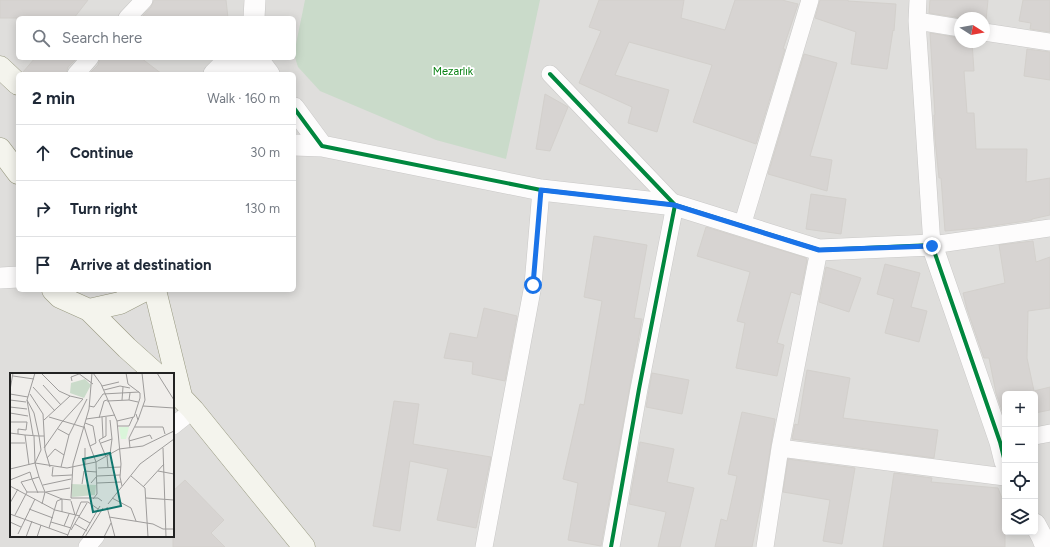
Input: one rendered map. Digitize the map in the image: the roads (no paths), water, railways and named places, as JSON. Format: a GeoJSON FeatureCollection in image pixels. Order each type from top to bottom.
{"type":"FeatureCollection","features":[{"type":"Feature","properties":{"kind":"main road"},"geometry":{"type":"LineString","coordinates":[[0,67],[16,82]]}},
{"type":"Feature","properties":{"kind":"main road"},"geometry":{"type":"LineString","coordinates":[[0,149],[16,170]]}},
{"type":"Feature","properties":{"kind":"main road"},"geometry":{"type":"LineString","coordinates":[[55,292],[60,297],[89,310],[127,348],[155,373]]}},
{"type":"Feature","properties":{"kind":"main road"},"geometry":{"type":"LineString","coordinates":[[89,310],[120,302],[141,292]]}},
{"type":"Feature","properties":{"kind":"main road"},"geometry":{"type":"LineString","coordinates":[[156,292],[182,398],[304,547]]}},
{"type":"Feature","properties":{"kind":"street"},"geometry":{"type":"LineString","coordinates":[[129,16],[144,0]]}},
{"type":"Feature","properties":{"kind":"street"},"geometry":{"type":"LineString","coordinates":[[254,16],[255,0]]}},
{"type":"Feature","properties":{"kind":"street"},"geometry":{"type":"LineString","coordinates":[[742,226],[810,0]]}},
{"type":"Feature","properties":{"kind":"street"},"geometry":{"type":"LineString","coordinates":[[917,0],[917,21],[932,246],[1002,438]]}},
{"type":"Feature","properties":{"kind":"street"},"geometry":{"type":"LineString","coordinates":[[917,21],[954,27]]}},
{"type":"Feature","properties":{"kind":"street"},"geometry":{"type":"LineString","coordinates":[[990,33],[1050,42]]}},
{"type":"Feature","properties":{"kind":"street"},"geometry":{"type":"LineString","coordinates":[[78,72],[88,60]]}},
{"type":"Feature","properties":{"kind":"street"},"geometry":{"type":"LineString","coordinates":[[216,72],[225,64],[250,64],[265,72]]}},
{"type":"Feature","properties":{"kind":"street"},"geometry":{"type":"LineString","coordinates":[[550,74],[674,205]]}},
{"type":"Feature","properties":{"kind":"street"},"geometry":{"type":"LineString","coordinates":[[296,111],[322,146]]}},
{"type":"Feature","properties":{"kind":"street"},"geometry":{"type":"LineString","coordinates":[[296,145],[322,146],[541,190],[674,205],[819,250],[932,246],[1050,228]]}},
{"type":"Feature","properties":{"kind":"street"},"geometry":{"type":"LineString","coordinates":[[484,547],[533,285],[541,190]]}},
{"type":"Feature","properties":{"kind":"street"},"geometry":{"type":"LineString","coordinates":[[611,547],[674,205]]}},
{"type":"Feature","properties":{"kind":"street"},"geometry":{"type":"LineString","coordinates":[[765,547],[780,448],[819,250]]}},
{"type":"Feature","properties":{"kind":"street"},"geometry":{"type":"LineString","coordinates":[[0,278],[16,277]]}},
{"type":"Feature","properties":{"kind":"street"},"geometry":{"type":"LineString","coordinates":[[174,423],[182,398]]}},
{"type":"Feature","properties":{"kind":"street"},"geometry":{"type":"LineString","coordinates":[[1038,435],[1050,433]]}},
{"type":"Feature","properties":{"kind":"street"},"geometry":{"type":"LineString","coordinates":[[780,448],[1002,477]]}},
{"type":"Feature","properties":{"kind":"street"},"geometry":{"type":"LineString","coordinates":[[87,547],[95,537]]}},
{"type":"Feature","properties":{"kind":"park label","name":"Mezarlık"},"geometry":{"type":"Point","coordinates":[453,71]}}]}
